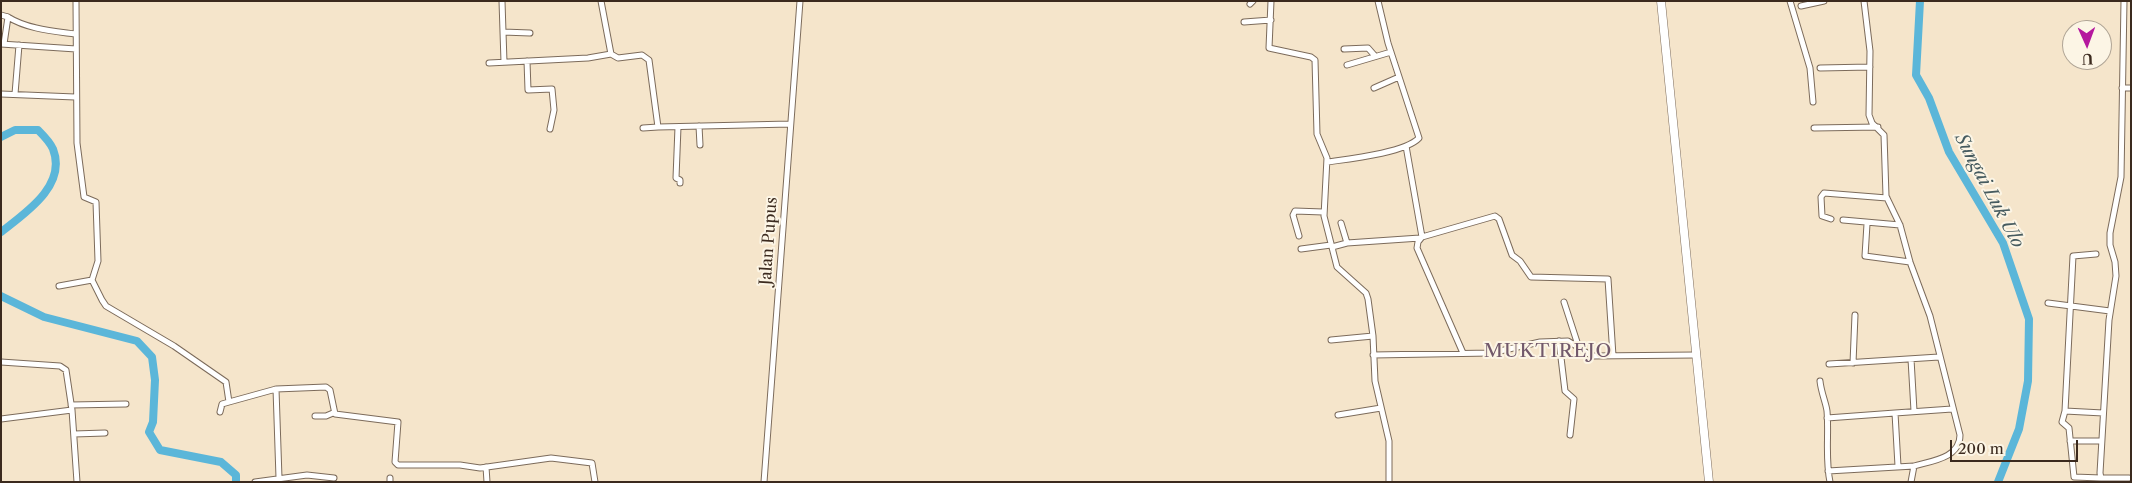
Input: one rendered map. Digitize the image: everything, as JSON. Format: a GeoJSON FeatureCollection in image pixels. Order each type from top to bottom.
{"type":"FeatureCollection","features":[{"type":"Feature","properties":{"kind":"main road"},"geometry":{"type":"LineString","coordinates":[[1661,1],[1709,482]]}},
{"type":"Feature","properties":{"kind":"street"},"geometry":{"type":"LineString","coordinates":[[76,1],[75,97],[77,143],[83,194],[86,198],[96,202],[98,261],[92,280],[106,306],[174,346],[226,382],[229,390],[229,402]]}},
{"type":"Feature","properties":{"kind":"street"},"geometry":{"type":"LineString","coordinates":[[502,1],[504,62]]}},
{"type":"Feature","properties":{"kind":"street"},"geometry":{"type":"LineString","coordinates":[[602,1],[611,54]]}},
{"type":"Feature","properties":{"kind":"street","name":"Jalan Pupus"},"geometry":{"type":"LineString","coordinates":[[764,482],[800,1]]}},
{"type":"Feature","properties":{"kind":"street"},"geometry":{"type":"LineString","coordinates":[[1271,1],[1270,50],[1311,57],[1315,60],[1317,134],[1327,162],[1323,212],[1338,269],[1366,293],[1373,336],[1375,381],[1389,441],[1388,482]]}},
{"type":"Feature","properties":{"kind":"street"},"geometry":{"type":"LineString","coordinates":[[1327,162],[1370,156],[1406,146],[1419,138],[1391,52],[1378,1]]}},
{"type":"Feature","properties":{"kind":"street"},"geometry":{"type":"LineString","coordinates":[[1790,1],[1810,68],[1814,102]]}},
{"type":"Feature","properties":{"kind":"street"},"geometry":{"type":"LineString","coordinates":[[1801,6],[1824,1]]}},
{"type":"Feature","properties":{"kind":"street"},"geometry":{"type":"LineString","coordinates":[[1828,471],[1914,466],[1945,457],[1955,451],[1960,435],[1930,316],[1910,262],[1900,225],[1887,198],[1884,134],[1869,115],[1869,29],[1864,1]]}},
{"type":"Feature","properties":{"kind":"street"},"geometry":{"type":"LineString","coordinates":[[2101,478],[2101,441],[2110,311],[2116,268],[2110,245],[2110,233],[2120,187],[2124,1]]}},
{"type":"Feature","properties":{"kind":"street"},"geometry":{"type":"LineString","coordinates":[[1,15],[15,22],[35,28],[76,34]]}},
{"type":"Feature","properties":{"kind":"street"},"geometry":{"type":"LineString","coordinates":[[8,18],[2,44],[76,49]]}},
{"type":"Feature","properties":{"kind":"street"},"geometry":{"type":"LineString","coordinates":[[1244,22],[1271,20]]}},
{"type":"Feature","properties":{"kind":"street"},"geometry":{"type":"LineString","coordinates":[[503,32],[530,33]]}},
{"type":"Feature","properties":{"kind":"street"},"geometry":{"type":"LineString","coordinates":[[15,94],[19,45]]}},
{"type":"Feature","properties":{"kind":"street"},"geometry":{"type":"LineString","coordinates":[[1344,50],[1368,48],[1375,56]]}},
{"type":"Feature","properties":{"kind":"street"},"geometry":{"type":"LineString","coordinates":[[1347,65],[1391,52]]}},
{"type":"Feature","properties":{"kind":"street"},"geometry":{"type":"LineString","coordinates":[[489,62],[588,58],[611,54],[618,58],[642,55],[648,58],[658,126]]}},
{"type":"Feature","properties":{"kind":"street"},"geometry":{"type":"LineString","coordinates":[[527,61],[528,90],[552,89],[554,110],[550,129]]}},
{"type":"Feature","properties":{"kind":"street"},"geometry":{"type":"LineString","coordinates":[[1820,68],[1870,67]]}},
{"type":"Feature","properties":{"kind":"street"},"geometry":{"type":"LineString","coordinates":[[1374,88],[1399,77]]}},
{"type":"Feature","properties":{"kind":"street"},"geometry":{"type":"LineString","coordinates":[[2122,88],[2131,88]]}},
{"type":"Feature","properties":{"kind":"street"},"geometry":{"type":"LineString","coordinates":[[1,94],[75,97]]}},
{"type":"Feature","properties":{"kind":"street"},"geometry":{"type":"LineString","coordinates":[[643,128],[658,126],[790,124]]}},
{"type":"Feature","properties":{"kind":"street"},"geometry":{"type":"LineString","coordinates":[[700,126],[700,145]]}},
{"type":"Feature","properties":{"kind":"street"},"geometry":{"type":"LineString","coordinates":[[678,127],[676,178],[680,180],[680,183]]}},
{"type":"Feature","properties":{"kind":"street"},"geometry":{"type":"LineString","coordinates":[[1814,128],[1878,128]]}},
{"type":"Feature","properties":{"kind":"street"},"geometry":{"type":"LineString","coordinates":[[1406,146],[1421,238],[1417,248],[1463,352]]}},
{"type":"Feature","properties":{"kind":"street"},"geometry":{"type":"LineString","coordinates":[[1831,219],[1822,217],[1821,197],[1824,193],[1887,198]]}},
{"type":"Feature","properties":{"kind":"street"},"geometry":{"type":"LineString","coordinates":[[1299,236],[1293,215],[1295,211],[1323,212]]}},
{"type":"Feature","properties":{"kind":"street"},"geometry":{"type":"LineString","coordinates":[[1301,249],[1331,246],[1347,242],[1421,238],[1495,216],[1499,219],[1512,255],[1520,261],[1531,277],[1607,278],[1610,284],[1613,356]]}},
{"type":"Feature","properties":{"kind":"street"},"geometry":{"type":"LineString","coordinates":[[1843,220],[1867,224],[1900,225]]}},
{"type":"Feature","properties":{"kind":"street"},"geometry":{"type":"LineString","coordinates":[[1341,222],[1347,242]]}},
{"type":"Feature","properties":{"kind":"street"},"geometry":{"type":"LineString","coordinates":[[1867,224],[1866,256],[1910,262]]}},
{"type":"Feature","properties":{"kind":"street"},"geometry":{"type":"LineString","coordinates":[[2096,254],[2072,256],[2066,411],[2062,422],[2069,427],[2074,478],[2129,479]]}},
{"type":"Feature","properties":{"kind":"street"},"geometry":{"type":"LineString","coordinates":[[59,286],[92,280]]}},
{"type":"Feature","properties":{"kind":"street"},"geometry":{"type":"LineString","coordinates":[[1564,302],[1578,346]]}},
{"type":"Feature","properties":{"kind":"street"},"geometry":{"type":"LineString","coordinates":[[2048,303],[2110,311]]}},
{"type":"Feature","properties":{"kind":"street"},"geometry":{"type":"LineString","coordinates":[[1853,363],[1855,315]]}},
{"type":"Feature","properties":{"kind":"street"},"geometry":{"type":"LineString","coordinates":[[1331,340],[1373,336]]}},
{"type":"Feature","properties":{"kind":"street"},"geometry":{"type":"LineString","coordinates":[[1559,341],[1565,391],[1574,398],[1570,436]]}},
{"type":"Feature","properties":{"kind":"street"},"geometry":{"type":"LineString","coordinates":[[1373,354],[1491,353],[1540,342],[1568,341],[1590,355],[1695,355]]}},
{"type":"Feature","properties":{"kind":"street"},"geometry":{"type":"LineString","coordinates":[[1829,364],[1939,357]]}},
{"type":"Feature","properties":{"kind":"street"},"geometry":{"type":"LineString","coordinates":[[1910,359],[1914,411]]}},
{"type":"Feature","properties":{"kind":"street"},"geometry":{"type":"LineString","coordinates":[[1,362],[64,367],[68,373],[77,482]]}},
{"type":"Feature","properties":{"kind":"street"},"geometry":{"type":"LineString","coordinates":[[1820,381],[1827,418],[1830,482]]}},
{"type":"Feature","properties":{"kind":"street"},"geometry":{"type":"LineString","coordinates":[[220,412],[222,404],[276,390],[328,388],[333,412]]}},
{"type":"Feature","properties":{"kind":"street"},"geometry":{"type":"LineString","coordinates":[[276,390],[280,478]]}},
{"type":"Feature","properties":{"kind":"street"},"geometry":{"type":"LineString","coordinates":[[1,419],[72,407],[126,404]]}},
{"type":"Feature","properties":{"kind":"street"},"geometry":{"type":"LineString","coordinates":[[1338,415],[1381,408]]}},
{"type":"Feature","properties":{"kind":"street"},"geometry":{"type":"LineString","coordinates":[[1827,418],[1952,408]]}},
{"type":"Feature","properties":{"kind":"street"},"geometry":{"type":"LineString","coordinates":[[2066,411],[2103,412]]}},
{"type":"Feature","properties":{"kind":"street"},"geometry":{"type":"LineString","coordinates":[[315,416],[326,416],[333,412],[396,421],[398,423],[395,462],[398,465],[453,464],[486,467],[551,458],[590,462],[595,471],[595,482]]}},
{"type":"Feature","properties":{"kind":"street"},"geometry":{"type":"LineString","coordinates":[[1895,413],[1898,466]]}},
{"type":"Feature","properties":{"kind":"street"},"geometry":{"type":"LineString","coordinates":[[74,434],[105,433]]}},
{"type":"Feature","properties":{"kind":"street"},"geometry":{"type":"LineString","coordinates":[[2070,441],[2101,441]]}},
{"type":"Feature","properties":{"kind":"street"},"geometry":{"type":"LineString","coordinates":[[1911,482],[1914,466]]}},
{"type":"Feature","properties":{"kind":"street"},"geometry":{"type":"LineString","coordinates":[[486,467],[487,482]]}},
{"type":"Feature","properties":{"kind":"street"},"geometry":{"type":"LineString","coordinates":[[255,482],[307,475],[334,478]]}},
{"type":"Feature","properties":{"kind":"waterway","name":"Sungai Luk Ulo"},"geometry":{"type":"LineString","coordinates":[[1920,1],[1916,75],[1929,98],[1949,152],[2003,243],[2029,319],[2028,381],[2019,429],[1998,482]]}},
{"type":"Feature","properties":{"kind":"waterway"},"geometry":{"type":"LineString","coordinates":[[1,137],[15,130],[38,130],[52,146],[56,162],[50,186],[33,206],[1,232]]}},
{"type":"Feature","properties":{"kind":"waterway"},"geometry":{"type":"LineString","coordinates":[[1,296],[44,317],[137,341],[152,357],[155,380],[153,422],[149,432],[160,450],[221,462],[236,475],[236,482]]}},
{"type":"Feature","properties":{"kind":"district","name":"MUKTIREJO"},"geometry":{"type":"Point","coordinates":[1548,352]}}]}
